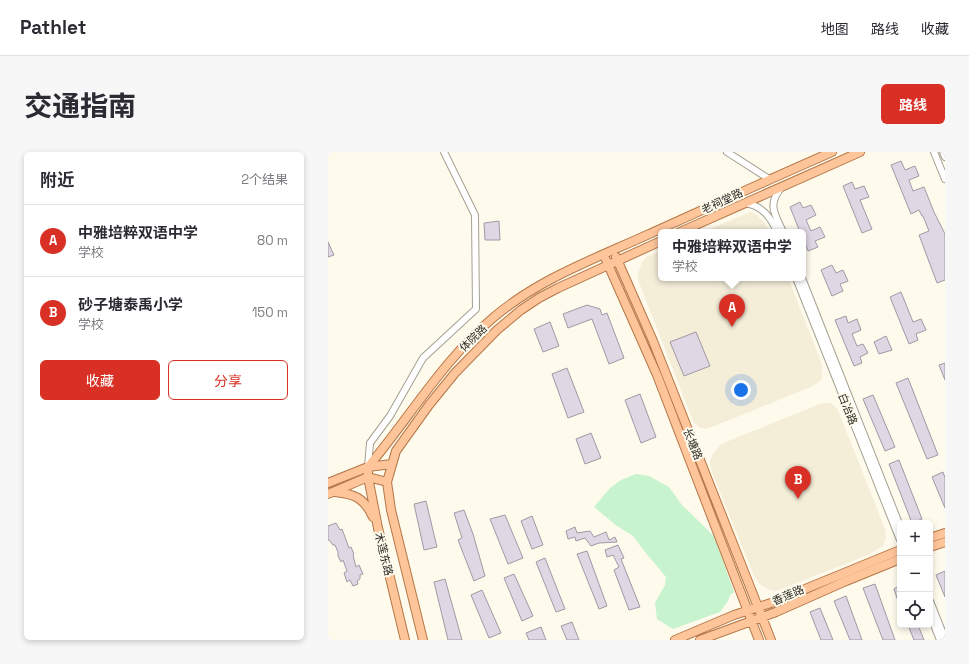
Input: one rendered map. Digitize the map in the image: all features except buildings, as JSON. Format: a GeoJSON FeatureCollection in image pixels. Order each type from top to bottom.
{"type":"FeatureCollection","features":[{"type":"Feature","properties":{"kind":"main road","name":"老祠堂路"},"geometry":{"type":"LineString","coordinates":[[659,229],[832,152]]}},
{"type":"Feature","properties":{"kind":"main road","name":"老祠堂路"},"geometry":{"type":"LineString","coordinates":[[687,229],[860,152]]}},
{"type":"Feature","properties":{"kind":"main road","name":"老祠堂路"},"geometry":{"type":"LineString","coordinates":[[613,250],[658,230]]}},
{"type":"Feature","properties":{"kind":"main road"},"geometry":{"type":"LineString","coordinates":[[617,261],[658,242]]}},
{"type":"Feature","properties":{"kind":"main road","name":"体院路"},"geometry":{"type":"LineString","coordinates":[[368,467],[450,361],[471,338],[492,319],[510,304],[539,285],[613,250]]}},
{"type":"Feature","properties":{"kind":"main road","name":"长塘路"},"geometry":{"type":"LineString","coordinates":[[613,250],[653,341],[771,640]]}},
{"type":"Feature","properties":{"kind":"main road","name":"长塘路"},"geometry":{"type":"LineString","coordinates":[[603,254],[657,376],[759,640]]}},
{"type":"Feature","properties":{"kind":"main road","name":"体院路"},"geometry":{"type":"LineString","coordinates":[[387,482],[396,451],[429,405],[455,373],[497,330],[539,298],[617,261]]}},
{"type":"Feature","properties":{"kind":"main road","name":"体院路"},"geometry":{"type":"LineString","coordinates":[[328,483],[368,467],[392,464]]}},
{"type":"Feature","properties":{"kind":"main road","name":"木莲东路"},"geometry":{"type":"LineString","coordinates":[[368,467],[368,477],[378,528],[405,640]]}},
{"type":"Feature","properties":{"kind":"main road"},"geometry":{"type":"LineString","coordinates":[[331,493],[368,477],[387,482]]}},
{"type":"Feature","properties":{"kind":"main road","name":"木莲东路"},"geometry":{"type":"LineString","coordinates":[[387,482],[394,523],[423,640]]}},
{"type":"Feature","properties":{"kind":"main road"},"geometry":{"type":"LineString","coordinates":[[331,493],[349,494],[360,498],[369,509],[378,528]]}},
{"type":"Feature","properties":{"kind":"main road"},"geometry":{"type":"LineString","coordinates":[[933,537],[945,533]]}},
{"type":"Feature","properties":{"kind":"main road"},"geometry":{"type":"LineString","coordinates":[[933,547],[945,542]]}},
{"type":"Feature","properties":{"kind":"main road","name":"香莲路"},"geometry":{"type":"LineString","coordinates":[[675,640],[897,551]]}},
{"type":"Feature","properties":{"kind":"main road","name":"香莲路"},"geometry":{"type":"LineString","coordinates":[[700,640],[762,617],[897,560]]}},
{"type":"Feature","properties":{"kind":"street"},"geometry":{"type":"LineString","coordinates":[[368,467],[370,443],[390,416],[423,358],[476,309],[475,215],[444,152]]}},
{"type":"Feature","properties":{"kind":"street"},"geometry":{"type":"LineString","coordinates":[[727,152],[769,179]]}},
{"type":"Feature","properties":{"kind":"street"},"geometry":{"type":"LineString","coordinates":[[933,152],[945,179]]}},
{"type":"Feature","properties":{"kind":"street"},"geometry":{"type":"LineString","coordinates":[[943,152],[945,157]]}},
{"type":"Feature","properties":{"kind":"street"},"geometry":{"type":"LineString","coordinates":[[781,188],[774,197],[773,203],[775,215],[782,229]]}},
{"type":"Feature","properties":{"kind":"street"},"geometry":{"type":"LineString","coordinates":[[744,203],[752,204],[762,209],[769,216],[776,229]]}},
{"type":"Feature","properties":{"kind":"street","name":"白冶路"},"geometry":{"type":"LineString","coordinates":[[797,281],[897,532]]}},
{"type":"Feature","properties":{"kind":"street","name":"白冶路"},"geometry":{"type":"LineString","coordinates":[[803,281],[898,520]]}},
{"type":"Feature","properties":{"kind":"street"},"geometry":{"type":"LineString","coordinates":[[933,609],[945,639]]}},
{"type":"Feature","properties":{"kind":"street"},"geometry":{"type":"LineString","coordinates":[[933,622],[940,640]]}},
{"type":"Feature","properties":{"kind":"shaded area"},"geometry":{"type":"Polygon","coordinates":[[[750,212],[757,215],[768,229],[710,229],[750,212]]]}},
{"type":"Feature","properties":{"kind":"shaded area"},"geometry":{"type":"Polygon","coordinates":[[[658,252],[658,281],[789,281],[822,364],[822,379],[808,388],[712,427],[706,429],[700,428],[694,423],[691,416],[638,280],[638,274],[642,262],[648,256],[658,252]]]}},
{"type":"Feature","properties":{"kind":"shaded area"},"geometry":{"type":"Polygon","coordinates":[[[831,403],[838,410],[885,529],[886,538],[883,546],[868,555],[773,591],[765,588],[754,576],[711,470],[710,462],[712,455],[721,444],[820,404],[831,403]]]}},
{"type":"Feature","properties":{"kind":"green space"},"geometry":{"type":"Polygon","coordinates":[[[636,474],[649,476],[669,487],[682,505],[714,536],[734,592],[730,595],[728,601],[720,612],[673,629],[657,619],[655,603],[665,585],[666,577],[633,536],[617,526],[594,507],[610,488],[621,480],[636,474]]]}},
{"type":"Feature","properties":{"kind":"place","name":"中雅培粹双语中学"},"geometry":{"type":"Point","coordinates":[732,327]}},
{"type":"Feature","properties":{"kind":"place","name":"砂子塘泰禹小学"},"geometry":{"type":"Point","coordinates":[798,499]}}]}
